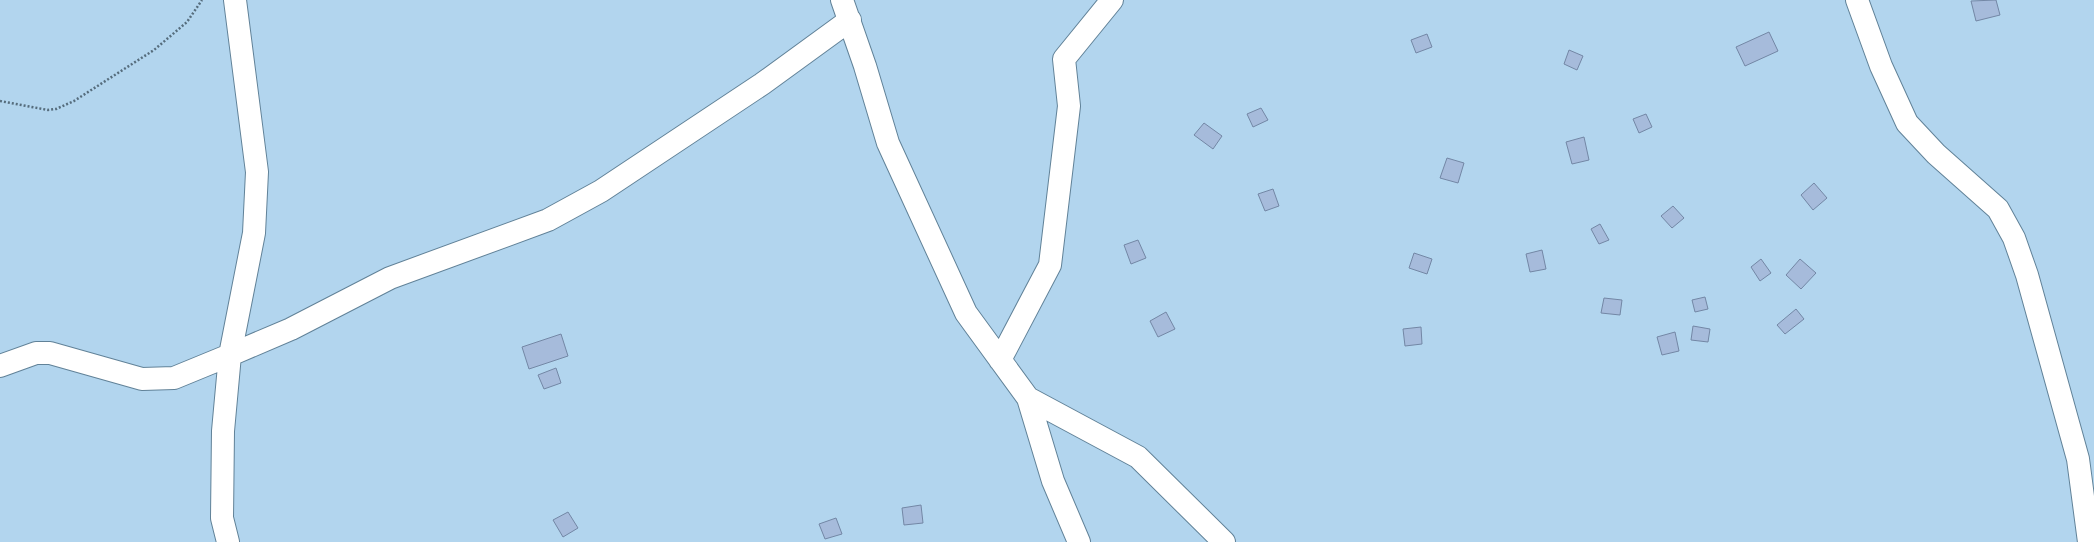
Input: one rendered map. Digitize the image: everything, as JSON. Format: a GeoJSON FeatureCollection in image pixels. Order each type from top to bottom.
{"type":"FeatureCollection","features":[{"type":"Feature","properties":{"kind":"street"},"geometry":{"type":"LineString","coordinates":[[228,542],[222,518],[221,488],[223,431],[230,356],[254,233],[258,172],[235,0]]}},
{"type":"Feature","properties":{"kind":"street"},"geometry":{"type":"LineString","coordinates":[[842,0],[850,20],[888,143],[966,312],[1000,360],[1013,375],[1028,398],[1053,481],[1079,542]]}},
{"type":"Feature","properties":{"kind":"street"},"geometry":{"type":"LineString","coordinates":[[1000,360],[1050,265],[1069,106],[1064,58],[1112,0]]}},
{"type":"Feature","properties":{"kind":"street"},"geometry":{"type":"LineString","coordinates":[[1857,0],[1881,66],[1907,123],[1936,154],[1998,209],[2014,238],[2028,275],[2078,459],[2089,542]]}},
{"type":"Feature","properties":{"kind":"street"},"geometry":{"type":"LineString","coordinates":[[0,366],[36,353],[50,353],[142,379],[174,378],[230,356],[291,329],[390,278],[548,220],[601,191],[762,84],[850,20]]}},
{"type":"Feature","properties":{"kind":"street"},"geometry":{"type":"LineString","coordinates":[[1028,398],[1138,457],[1224,542]]}},
{"type":"Feature","properties":{"kind":"path"},"geometry":{"type":"LineString","coordinates":[[0,101],[48,110],[56,109],[74,100],[154,50],[187,22],[202,0]]}},
{"type":"Feature","properties":{"kind":"building"},"geometry":{"type":"Polygon","coordinates":[[[1996,0],[2000,15],[1976,21],[1971,1],[1996,0]]]}},
{"type":"Feature","properties":{"kind":"building"},"geometry":{"type":"Polygon","coordinates":[[[1769,32],[1778,51],[1745,66],[1736,47],[1769,32]]]}},
{"type":"Feature","properties":{"kind":"building"},"geometry":{"type":"Polygon","coordinates":[[[1427,34],[1432,47],[1416,53],[1411,40],[1427,34]]]}},
{"type":"Feature","properties":{"kind":"building"},"geometry":{"type":"Polygon","coordinates":[[[1569,50],[1583,56],[1577,70],[1564,64],[1569,50]]]}},
{"type":"Feature","properties":{"kind":"building"},"geometry":{"type":"Polygon","coordinates":[[[1261,108],[1268,120],[1253,127],[1247,114],[1261,108]]]}},
{"type":"Feature","properties":{"kind":"building"},"geometry":{"type":"Polygon","coordinates":[[[1646,114],[1652,127],[1639,133],[1633,119],[1646,114]]]}},
{"type":"Feature","properties":{"kind":"building"},"geometry":{"type":"Polygon","coordinates":[[[1204,123],[1222,136],[1213,149],[1194,135],[1204,123]]]}},
{"type":"Feature","properties":{"kind":"building"},"geometry":{"type":"Polygon","coordinates":[[[1584,137],[1589,160],[1572,164],[1566,142],[1584,137]]]}},
{"type":"Feature","properties":{"kind":"building"},"geometry":{"type":"Polygon","coordinates":[[[1447,158],[1464,163],[1458,183],[1440,178],[1447,158]]]}},
{"type":"Feature","properties":{"kind":"building"},"geometry":{"type":"Polygon","coordinates":[[[1814,183],[1827,198],[1813,210],[1801,195],[1814,183]]]}},
{"type":"Feature","properties":{"kind":"building"},"geometry":{"type":"Polygon","coordinates":[[[1273,189],[1279,206],[1265,211],[1258,194],[1273,189]]]}},
{"type":"Feature","properties":{"kind":"building"},"geometry":{"type":"Polygon","coordinates":[[[1673,206],[1684,218],[1672,228],[1661,216],[1673,206]]]}},
{"type":"Feature","properties":{"kind":"building"},"geometry":{"type":"Polygon","coordinates":[[[1600,224],[1609,240],[1599,244],[1591,229],[1600,224]]]}},
{"type":"Feature","properties":{"kind":"building"},"geometry":{"type":"Polygon","coordinates":[[[1138,240],[1146,258],[1131,264],[1124,245],[1138,240]]]}},
{"type":"Feature","properties":{"kind":"building"},"geometry":{"type":"Polygon","coordinates":[[[1542,250],[1546,269],[1530,272],[1526,254],[1542,250]]]}},
{"type":"Feature","properties":{"kind":"building"},"geometry":{"type":"Polygon","coordinates":[[[1414,253],[1432,259],[1427,274],[1409,268],[1414,253]]]}},
{"type":"Feature","properties":{"kind":"building"},"geometry":{"type":"Polygon","coordinates":[[[1761,259],[1771,273],[1760,281],[1751,267],[1761,259]]]}},
{"type":"Feature","properties":{"kind":"building"},"geometry":{"type":"Polygon","coordinates":[[[1800,259],[1816,273],[1801,289],[1786,275],[1800,259]]]}},
{"type":"Feature","properties":{"kind":"building"},"geometry":{"type":"Polygon","coordinates":[[[1705,297],[1708,309],[1695,312],[1692,300],[1705,297]]]}},
{"type":"Feature","properties":{"kind":"building"},"geometry":{"type":"Polygon","coordinates":[[[1604,298],[1622,300],[1620,315],[1601,313],[1604,298]]]}},
{"type":"Feature","properties":{"kind":"building"},"geometry":{"type":"Polygon","coordinates":[[[1796,309],[1804,319],[1785,334],[1777,325],[1796,309]]]}},
{"type":"Feature","properties":{"kind":"building"},"geometry":{"type":"Polygon","coordinates":[[[1166,312],[1175,329],[1158,337],[1150,321],[1166,312]]]}},
{"type":"Feature","properties":{"kind":"building"},"geometry":{"type":"Polygon","coordinates":[[[1693,326],[1710,329],[1708,342],[1691,340],[1693,326]]]}},
{"type":"Feature","properties":{"kind":"building"},"geometry":{"type":"Polygon","coordinates":[[[1421,327],[1422,344],[1405,346],[1403,329],[1421,327]]]}},
{"type":"Feature","properties":{"kind":"building"},"geometry":{"type":"Polygon","coordinates":[[[1675,332],[1679,351],[1662,355],[1657,337],[1675,332]]]}},
{"type":"Feature","properties":{"kind":"building"},"geometry":{"type":"Polygon","coordinates":[[[561,334],[568,356],[529,369],[522,347],[561,334]]]}},
{"type":"Feature","properties":{"kind":"building"},"geometry":{"type":"Polygon","coordinates":[[[556,368],[561,383],[544,389],[538,375],[556,368]]]}},
{"type":"Feature","properties":{"kind":"building"},"geometry":{"type":"Polygon","coordinates":[[[921,505],[923,523],[904,525],[902,508],[921,505]]]}},
{"type":"Feature","properties":{"kind":"building"},"geometry":{"type":"Polygon","coordinates":[[[568,512],[578,528],[563,537],[553,520],[568,512]]]}},
{"type":"Feature","properties":{"kind":"building"},"geometry":{"type":"Polygon","coordinates":[[[836,518],[842,534],[825,539],[819,524],[836,518]]]}}]}
